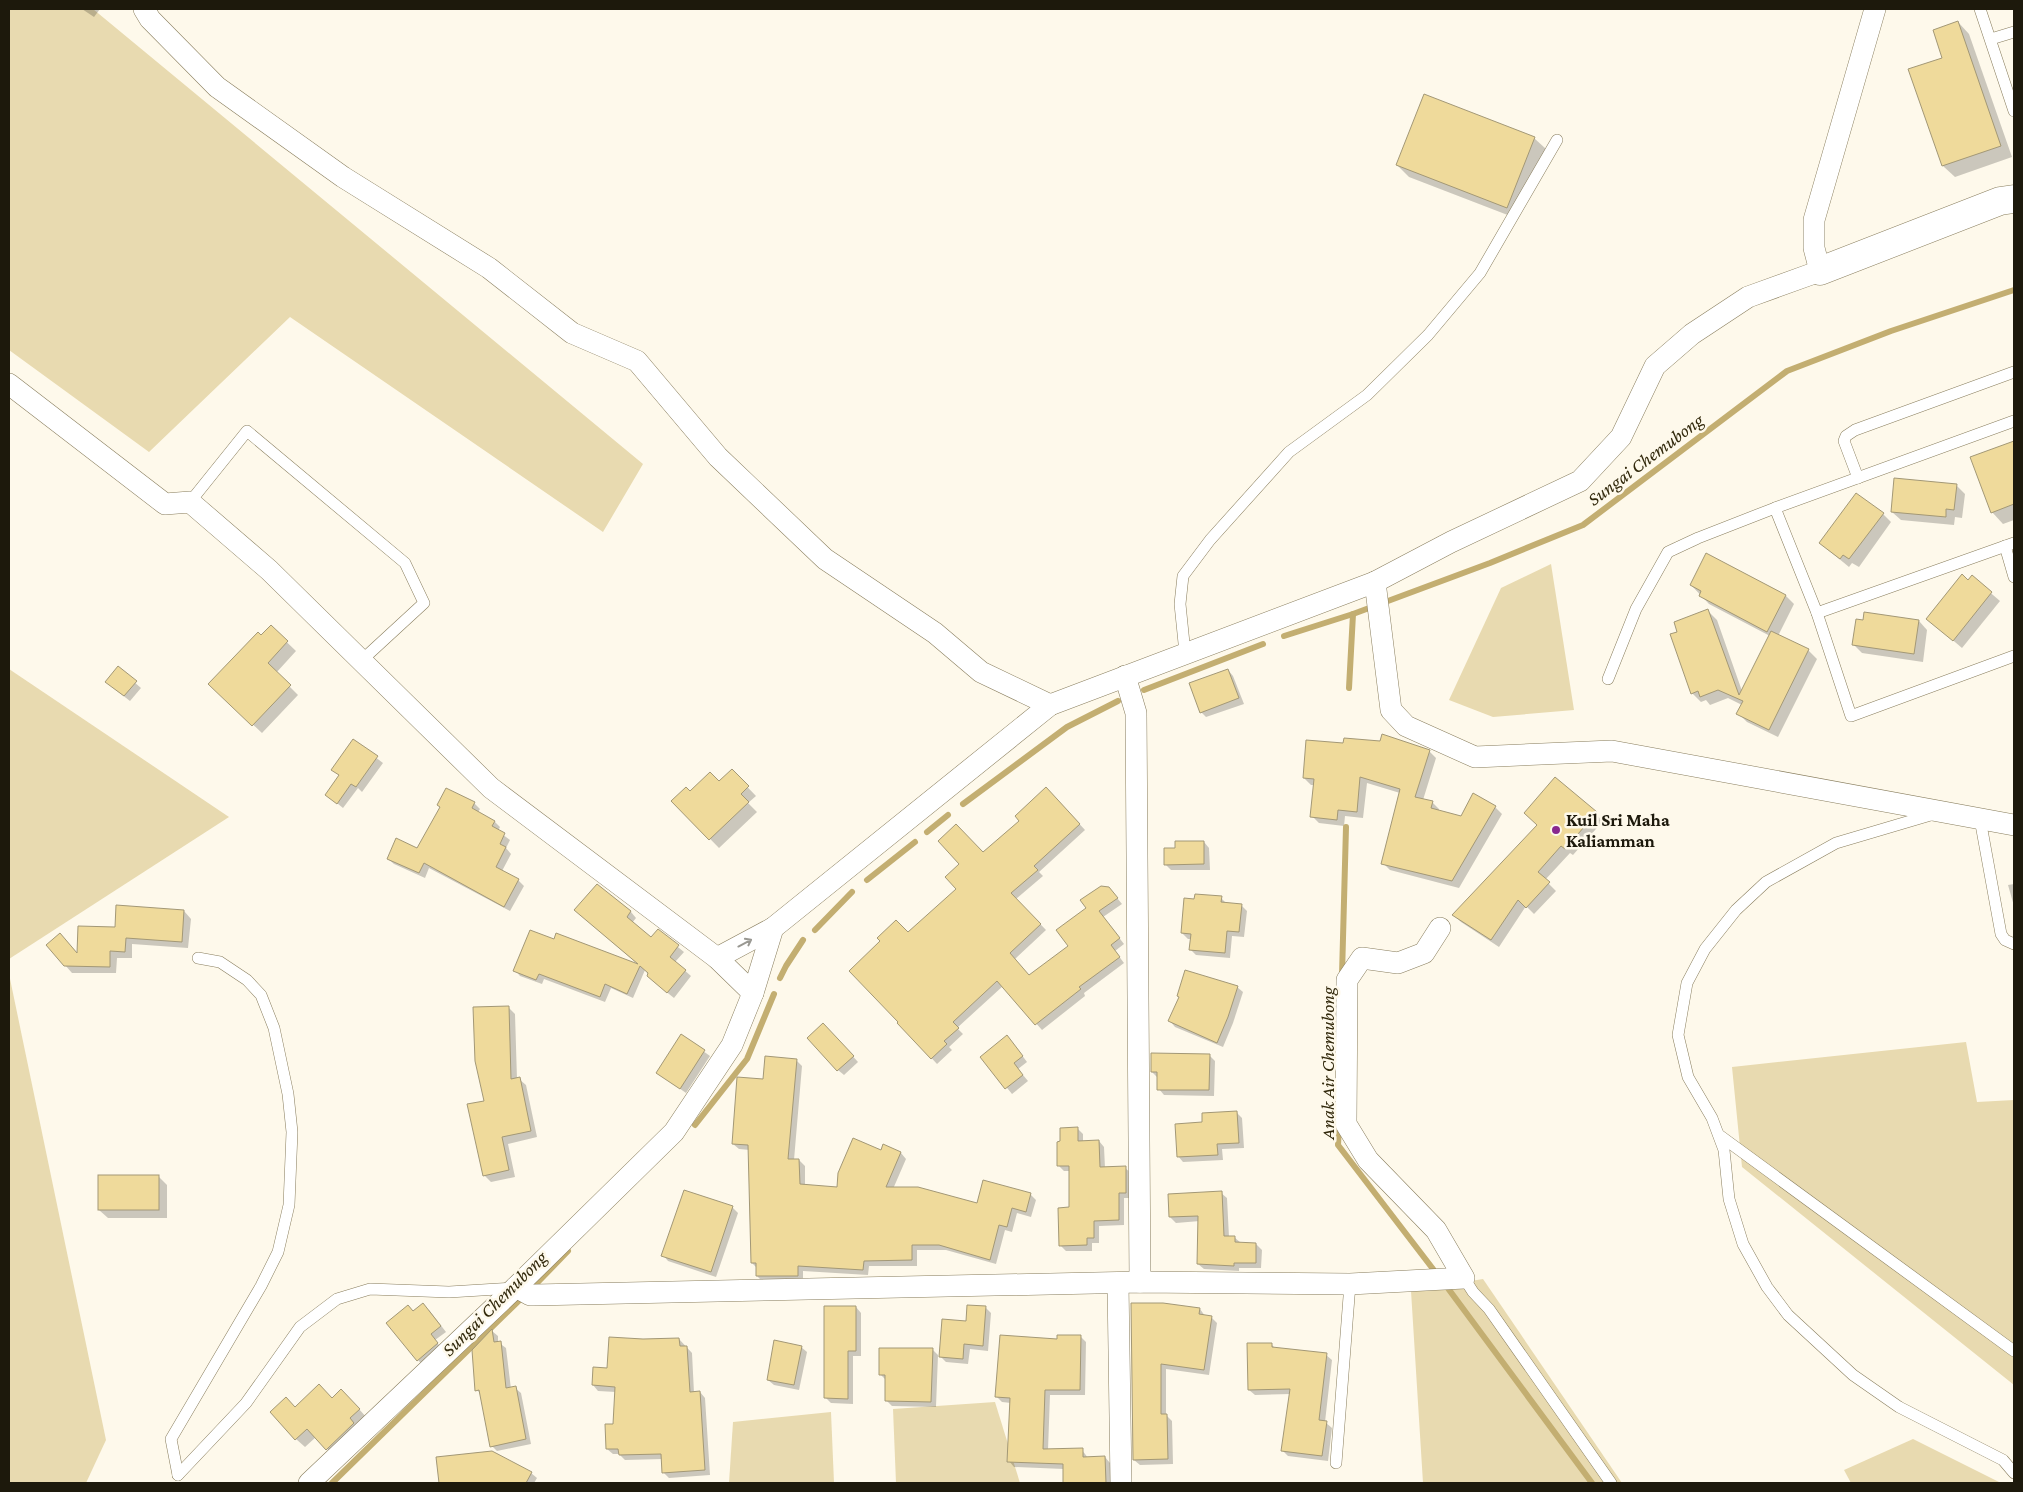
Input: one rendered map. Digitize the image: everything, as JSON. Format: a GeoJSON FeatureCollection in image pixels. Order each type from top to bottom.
{"type":"FeatureCollection","features":[{"type":"Feature","properties":{"kind":"main road"},"geometry":{"type":"LineString","coordinates":[[1820,271],[2009,196]]}},
{"type":"Feature","properties":{"kind":"street"},"geometry":{"type":"LineString","coordinates":[[144,9],[150,19],[217,87],[343,177],[489,268],[572,333],[637,360],[718,457],[825,560],[935,633],[981,672],[1050,705]]}},
{"type":"Feature","properties":{"kind":"street"},"geometry":{"type":"LineString","coordinates":[[717,958],[773,928],[1050,705],[1185,653],[1375,585],[1451,542],[1580,481],[1621,437],[1655,366],[1692,334],[1748,297],[1820,271],[1814,248],[1814,220],[1875,9]]}},
{"type":"Feature","properties":{"kind":"street"},"geometry":{"type":"LineString","coordinates":[[9,384],[165,504],[190,502],[270,570],[491,788],[717,958],[753,993]]}},
{"type":"Feature","properties":{"kind":"street"},"geometry":{"type":"LineString","coordinates":[[1375,585],[1391,710],[1406,726],[1476,757],[1612,751],[2014,825]]}},
{"type":"Feature","properties":{"kind":"street"},"geometry":{"type":"LineString","coordinates":[[1125,676],[1136,713],[1140,1282]]}},
{"type":"Feature","properties":{"kind":"street"},"geometry":{"type":"LineString","coordinates":[[309,1483],[522,1291],[674,1132],[732,1045],[753,993],[773,928]]}},
{"type":"Feature","properties":{"kind":"street"},"geometry":{"type":"LineString","coordinates":[[522,1291],[1118,1284],[1140,1282],[1350,1284],[1464,1278],[1436,1230],[1368,1160],[1346,1124],[1347,980],[1362,958],[1398,962],[1424,953],[1440,928]]}},
{"type":"Feature","properties":{"kind":"street"},"geometry":{"type":"LineString","coordinates":[[1118,1284],[1121,1483]]}},
{"type":"Feature","properties":{"kind":"lane"},"geometry":{"type":"LineString","coordinates":[[1980,9],[2014,111]]}},
{"type":"Feature","properties":{"kind":"lane"},"geometry":{"type":"LineString","coordinates":[[1991,39],[2014,32]]}},
{"type":"Feature","properties":{"kind":"lane"},"geometry":{"type":"LineString","coordinates":[[1185,653],[1180,604],[1183,576],[1210,540],[1288,452],[1367,395],[1428,335],[1480,273],[1557,140]]}},
{"type":"Feature","properties":{"kind":"lane"},"geometry":{"type":"LineString","coordinates":[[1858,478],[1844,441],[1846,436],[1854,430],[2014,372]]}},
{"type":"Feature","properties":{"kind":"lane"},"geometry":{"type":"LineString","coordinates":[[1608,678],[1636,609],[1668,552],[1698,538],[1775,508],[2014,421]]}},
{"type":"Feature","properties":{"kind":"lane"},"geometry":{"type":"LineString","coordinates":[[190,502],[247,431],[405,563],[424,603],[362,661]]}},
{"type":"Feature","properties":{"kind":"lane"},"geometry":{"type":"LineString","coordinates":[[1775,508],[1816,613],[1851,716],[2014,656]]}},
{"type":"Feature","properties":{"kind":"lane"},"geometry":{"type":"LineString","coordinates":[[1816,613],[2010,544],[2014,577]]}},
{"type":"Feature","properties":{"kind":"lane"},"geometry":{"type":"LineString","coordinates":[[1942,812],[1836,843],[1766,882],[1736,910],[1705,950],[1687,983],[1678,1035],[1688,1077],[1712,1118],[1724,1150],[1729,1199],[1743,1244],[1767,1287],[1788,1315],[1861,1381],[1899,1407],[2003,1460],[2014,1473]]}},
{"type":"Feature","properties":{"kind":"lane"},"geometry":{"type":"LineString","coordinates":[[1980,819],[2001,934],[2005,940],[2014,944]]}},
{"type":"Feature","properties":{"kind":"lane"},"geometry":{"type":"LineString","coordinates":[[198,958],[220,962],[247,980],[261,995],[274,1028],[288,1094],[292,1132],[289,1205],[278,1252],[261,1286],[171,1439],[178,1475],[246,1403],[300,1327],[337,1299],[370,1289],[450,1292],[522,1291]]}},
{"type":"Feature","properties":{"kind":"lane"},"geometry":{"type":"LineString","coordinates":[[1718,1134],[2014,1351]]}},
{"type":"Feature","properties":{"kind":"lane"},"geometry":{"type":"LineString","coordinates":[[1464,1278],[1473,1292],[1490,1309],[1611,1483]]}},
{"type":"Feature","properties":{"kind":"lane"},"geometry":{"type":"LineString","coordinates":[[1336,1463],[1350,1284]]}},
{"type":"Feature","properties":{"kind":"shaded area"},"geometry":{"type":"Polygon","coordinates":[[[9,9],[93,9],[643,464],[603,532],[290,317],[149,452],[9,350],[9,9]]]}},
{"type":"Feature","properties":{"kind":"shaded area"},"geometry":{"type":"Polygon","coordinates":[[[1551,564],[1574,710],[1493,717],[1449,700],[1501,588],[1551,564]]]}},
{"type":"Feature","properties":{"kind":"shaded area"},"geometry":{"type":"Polygon","coordinates":[[[9,669],[229,817],[9,959],[9,669]]]}},
{"type":"Feature","properties":{"kind":"shaded area"},"geometry":{"type":"Polygon","coordinates":[[[9,974],[106,1440],[86,1483],[9,1483],[9,974]]]}},
{"type":"Feature","properties":{"kind":"shaded area"},"geometry":{"type":"Polygon","coordinates":[[[1966,1042],[1977,1102],[2014,1100],[2014,1385],[1742,1167],[1732,1067],[1966,1042]]]}},
{"type":"Feature","properties":{"kind":"shaded area"},"geometry":{"type":"Polygon","coordinates":[[[1483,1279],[1622,1483],[1423,1483],[1411,1291],[1483,1279]]]}},
{"type":"Feature","properties":{"kind":"shaded area"},"geometry":{"type":"Polygon","coordinates":[[[995,1402],[1020,1483],[896,1483],[893,1409],[995,1402]]]}},
{"type":"Feature","properties":{"kind":"shaded area"},"geometry":{"type":"Polygon","coordinates":[[[831,1412],[834,1483],[729,1483],[733,1422],[831,1412]]]}},
{"type":"Feature","properties":{"kind":"shaded area"},"geometry":{"type":"Polygon","coordinates":[[[1913,1439],[2001,1483],[1851,1483],[1844,1470],[1913,1439]]]}},
{"type":"Feature","properties":{"kind":"building"},"geometry":{"type":"Polygon","coordinates":[[[1958,21],[2001,146],[1942,166],[1908,69],[1942,58],[1933,30],[1958,21]]]}},
{"type":"Feature","properties":{"kind":"building"},"geometry":{"type":"Polygon","coordinates":[[[1424,94],[1535,137],[1507,208],[1396,165],[1424,94]]]}},
{"type":"Feature","properties":{"kind":"building"},"geometry":{"type":"Polygon","coordinates":[[[2014,441],[2014,504],[1991,513],[1970,457],[2014,441]]]}},
{"type":"Feature","properties":{"kind":"building"},"geometry":{"type":"Polygon","coordinates":[[[1894,478],[1957,484],[1954,510],[1946,509],[1946,517],[1891,512],[1894,478]]]}},
{"type":"Feature","properties":{"kind":"building"},"geometry":{"type":"Polygon","coordinates":[[[1856,493],[1884,513],[1849,559],[1843,555],[1840,559],[1819,543],[1856,493]]]}},
{"type":"Feature","properties":{"kind":"building"},"geometry":{"type":"Polygon","coordinates":[[[1706,553],[1786,595],[1767,632],[1699,596],[1701,591],[1690,585],[1706,553]]]}},
{"type":"Feature","properties":{"kind":"building"},"geometry":{"type":"Polygon","coordinates":[[[1962,574],[1968,580],[1972,575],[1992,592],[1953,641],[1926,619],[1962,574]]]}},
{"type":"Feature","properties":{"kind":"building"},"geometry":{"type":"Polygon","coordinates":[[[1708,609],[1739,695],[1771,631],[1809,649],[1769,730],[1736,714],[1743,701],[1718,690],[1700,697],[1698,691],[1691,694],[1670,634],[1677,632],[1674,622],[1708,609]]]}},
{"type":"Feature","properties":{"kind":"building"},"geometry":{"type":"Polygon","coordinates":[[[1864,612],[1919,620],[1914,654],[1852,645],[1856,619],[1863,620],[1864,612]]]}},
{"type":"Feature","properties":{"kind":"building"},"geometry":{"type":"Polygon","coordinates":[[[271,625],[288,641],[268,663],[291,685],[252,726],[208,684],[258,632],[261,635],[271,625]]]}},
{"type":"Feature","properties":{"kind":"building"},"geometry":{"type":"Polygon","coordinates":[[[118,666],[137,681],[124,696],[105,682],[118,666]]]}},
{"type":"Feature","properties":{"kind":"building"},"geometry":{"type":"Polygon","coordinates":[[[1228,669],[1239,698],[1200,713],[1189,683],[1228,669]]]}},
{"type":"Feature","properties":{"kind":"building"},"geometry":{"type":"Polygon","coordinates":[[[1382,734],[1430,750],[1415,797],[1433,801],[1431,808],[1461,816],[1473,793],[1496,806],[1452,881],[1381,864],[1400,789],[1360,777],[1357,812],[1338,810],[1337,820],[1310,817],[1314,779],[1303,778],[1306,740],[1343,743],[1344,738],[1380,741],[1382,734]]]}},
{"type":"Feature","properties":{"kind":"building"},"geometry":{"type":"Polygon","coordinates":[[[353,739],[378,756],[356,787],[351,784],[337,804],[325,795],[339,775],[331,770],[353,739]]]}},
{"type":"Feature","properties":{"kind":"building"},"geometry":{"type":"Polygon","coordinates":[[[732,769],[749,786],[741,794],[749,802],[709,840],[671,801],[686,787],[690,791],[710,772],[719,781],[732,769]]]}},
{"type":"Feature","properties":{"kind":"building"},"geometry":{"type":"Polygon","coordinates":[[[1555,777],[1597,812],[1565,849],[1561,846],[1538,872],[1550,882],[1526,908],[1518,900],[1491,940],[1452,915],[1537,825],[1524,813],[1555,777]]]}},
{"type":"Feature","properties":{"kind":"building"},"geometry":{"type":"Polygon","coordinates":[[[1046,787],[1080,824],[1034,866],[1038,870],[1011,893],[1041,924],[1010,953],[1029,975],[1068,946],[1056,930],[1086,908],[1080,900],[1101,886],[1109,887],[1118,898],[1099,911],[1120,938],[1111,945],[1120,957],[1079,987],[1081,989],[1035,1025],[997,981],[953,1022],[959,1028],[944,1041],[947,1044],[931,1059],[849,971],[880,941],[877,938],[896,920],[908,932],[956,889],[945,877],[959,864],[938,841],[956,824],[983,852],[1019,821],[1015,816],[1046,787]]]}},
{"type":"Feature","properties":{"kind":"building"},"geometry":{"type":"Polygon","coordinates":[[[446,788],[475,802],[472,808],[495,821],[492,826],[505,833],[500,844],[506,847],[496,867],[519,879],[504,907],[424,863],[419,873],[387,859],[396,838],[417,848],[440,807],[437,805],[446,788]]]}},
{"type":"Feature","properties":{"kind":"building"},"geometry":{"type":"Polygon","coordinates":[[[1175,841],[1204,841],[1204,864],[1164,865],[1164,848],[1175,848],[1175,841]]]}},
{"type":"Feature","properties":{"kind":"building"},"geometry":{"type":"Polygon","coordinates":[[[597,884],[631,911],[627,917],[651,937],[658,929],[679,945],[670,957],[686,970],[667,993],[647,976],[648,973],[640,966],[627,994],[605,984],[600,997],[539,974],[536,980],[513,971],[530,930],[554,939],[556,933],[638,964],[574,910],[597,884]]]}},
{"type":"Feature","properties":{"kind":"building"},"geometry":{"type":"Polygon","coordinates":[[[1195,894],[1222,896],[1221,902],[1242,904],[1239,932],[1227,931],[1225,953],[1189,950],[1191,934],[1181,933],[1184,898],[1194,899],[1195,894]]]}},
{"type":"Feature","properties":{"kind":"building"},"geometry":{"type":"Polygon","coordinates":[[[116,905],[184,910],[182,942],[126,938],[125,952],[110,951],[110,967],[64,966],[46,945],[60,933],[77,953],[78,926],[115,927],[116,905]]]}},
{"type":"Feature","properties":{"kind":"building"},"geometry":{"type":"Polygon","coordinates":[[[1185,970],[1238,986],[1217,1043],[1168,1021],[1179,997],[1177,996],[1185,970]]]}},
{"type":"Feature","properties":{"kind":"building"},"geometry":{"type":"Polygon","coordinates":[[[509,1006],[511,1079],[520,1077],[531,1131],[502,1137],[509,1170],[483,1176],[467,1104],[484,1101],[475,1061],[473,1007],[509,1006]]]}},
{"type":"Feature","properties":{"kind":"building"},"geometry":{"type":"Polygon","coordinates":[[[823,1023],[854,1056],[837,1071],[807,1038],[823,1023]]]}},
{"type":"Feature","properties":{"kind":"building"},"geometry":{"type":"Polygon","coordinates":[[[681,1034],[705,1050],[680,1089],[656,1073],[681,1034]]]}},
{"type":"Feature","properties":{"kind":"building"},"geometry":{"type":"Polygon","coordinates":[[[1007,1035],[1023,1056],[1014,1063],[1023,1075],[1005,1089],[980,1057],[1007,1035]]]}},
{"type":"Feature","properties":{"kind":"building"},"geometry":{"type":"Polygon","coordinates":[[[1151,1053],[1210,1054],[1209,1090],[1157,1090],[1157,1072],[1151,1072],[1151,1053]]]}},
{"type":"Feature","properties":{"kind":"building"},"geometry":{"type":"Polygon","coordinates":[[[765,1056],[797,1059],[788,1159],[799,1159],[800,1184],[837,1187],[838,1173],[853,1138],[881,1150],[883,1144],[901,1152],[886,1187],[918,1187],[977,1203],[983,1180],[1031,1193],[1026,1212],[1012,1208],[1007,1227],[999,1225],[990,1260],[939,1245],[912,1245],[912,1260],[864,1261],[863,1270],[798,1266],[798,1276],[756,1276],[756,1263],[751,1263],[748,1145],[732,1144],[737,1077],[763,1079],[765,1056]]]}},
{"type":"Feature","properties":{"kind":"building"},"geometry":{"type":"Polygon","coordinates":[[[1237,1111],[1239,1143],[1217,1144],[1218,1155],[1177,1157],[1175,1124],[1202,1122],[1202,1113],[1237,1111]]]}},
{"type":"Feature","properties":{"kind":"building"},"geometry":{"type":"Polygon","coordinates":[[[1078,1127],[1078,1141],[1099,1140],[1100,1167],[1126,1166],[1126,1193],[1119,1193],[1119,1220],[1094,1221],[1094,1238],[1087,1238],[1087,1245],[1059,1246],[1058,1208],[1069,1207],[1069,1166],[1057,1166],[1057,1142],[1060,1141],[1060,1128],[1078,1127]]]}},
{"type":"Feature","properties":{"kind":"building"},"geometry":{"type":"Polygon","coordinates":[[[98,1175],[159,1175],[159,1210],[98,1210],[98,1175]]]}},
{"type":"Feature","properties":{"kind":"building"},"geometry":{"type":"Polygon","coordinates":[[[684,1190],[733,1206],[711,1272],[661,1256],[684,1190]]]}},
{"type":"Feature","properties":{"kind":"building"},"geometry":{"type":"Polygon","coordinates":[[[1222,1191],[1224,1236],[1235,1236],[1235,1242],[1256,1243],[1256,1263],[1234,1263],[1234,1266],[1197,1264],[1198,1216],[1169,1217],[1168,1194],[1222,1191]]]}},
{"type":"Feature","properties":{"kind":"building"},"geometry":{"type":"Polygon","coordinates":[[[423,1303],[441,1326],[431,1334],[438,1343],[417,1361],[386,1323],[408,1305],[413,1311],[423,1303]]]}},
{"type":"Feature","properties":{"kind":"building"},"geometry":{"type":"Polygon","coordinates":[[[1131,1303],[1163,1303],[1200,1308],[1199,1314],[1212,1316],[1204,1370],[1161,1364],[1161,1414],[1167,1414],[1168,1459],[1133,1460],[1131,1303]]]}},
{"type":"Feature","properties":{"kind":"building"},"geometry":{"type":"Polygon","coordinates":[[[967,1305],[986,1306],[983,1346],[964,1344],[963,1359],[939,1357],[942,1319],[966,1321],[967,1305]]]}},
{"type":"Feature","properties":{"kind":"building"},"geometry":{"type":"Polygon","coordinates":[[[824,1306],[856,1306],[856,1351],[848,1351],[848,1399],[824,1398],[824,1306]]]}},
{"type":"Feature","properties":{"kind":"building"},"geometry":{"type":"Polygon","coordinates":[[[492,1329],[494,1342],[501,1341],[506,1388],[516,1386],[526,1439],[490,1447],[479,1390],[475,1391],[472,1350],[492,1329]]]}},
{"type":"Feature","properties":{"kind":"building"},"geometry":{"type":"Polygon","coordinates":[[[1000,1335],[1057,1339],[1057,1335],[1081,1335],[1080,1390],[1045,1390],[1043,1449],[1083,1448],[1083,1457],[1105,1456],[1106,1483],[1063,1483],[1063,1464],[1007,1462],[1010,1398],[995,1397],[1000,1335]]]}},
{"type":"Feature","properties":{"kind":"building"},"geometry":{"type":"Polygon","coordinates":[[[609,1337],[643,1339],[679,1338],[680,1346],[687,1346],[690,1392],[700,1391],[705,1470],[662,1473],[661,1454],[619,1455],[618,1449],[606,1449],[605,1424],[613,1424],[615,1387],[592,1385],[593,1367],[607,1368],[609,1337]]]}},
{"type":"Feature","properties":{"kind":"building"},"geometry":{"type":"Polygon","coordinates":[[[774,1340],[802,1346],[794,1385],[767,1380],[774,1340]]]}},
{"type":"Feature","properties":{"kind":"building"},"geometry":{"type":"Polygon","coordinates":[[[1247,1343],[1272,1343],[1272,1347],[1327,1353],[1319,1420],[1327,1421],[1322,1456],[1281,1451],[1290,1389],[1248,1390],[1247,1343]]]}},
{"type":"Feature","properties":{"kind":"building"},"geometry":{"type":"Polygon","coordinates":[[[879,1348],[933,1348],[931,1402],[885,1401],[885,1375],[879,1375],[879,1348]]]}},
{"type":"Feature","properties":{"kind":"building"},"geometry":{"type":"Polygon","coordinates":[[[319,1384],[332,1398],[341,1389],[360,1409],[350,1418],[354,1423],[326,1450],[307,1429],[295,1440],[270,1412],[286,1397],[295,1407],[319,1384]]]}},
{"type":"Feature","properties":{"kind":"building"},"geometry":{"type":"Polygon","coordinates":[[[492,1451],[532,1472],[526,1483],[439,1483],[436,1457],[492,1451]]]}},
{"type":"Feature","properties":{"kind":"waterway","name":"Sungai Chemubong"},"geometry":{"type":"LineString","coordinates":[[1284,636],[1353,614],[1490,563],[1583,525],[1787,371],[1891,331],[2014,290]]}},
{"type":"Feature","properties":{"kind":"waterway","name":"Anak Air Chemubong"},"geometry":{"type":"LineString","coordinates":[[1349,688],[1353,614]]}},
{"type":"Feature","properties":{"kind":"waterway","name":"Sungai Chemubong"},"geometry":{"type":"LineString","coordinates":[[1144,690],[1263,644]]}},
{"type":"Feature","properties":{"kind":"waterway","name":"Sungai Chemubong"},"geometry":{"type":"LineString","coordinates":[[963,804],[1067,727],[1118,701]]}},
{"type":"Feature","properties":{"kind":"waterway","name":"Sungai Chemubong"},"geometry":{"type":"LineString","coordinates":[[927,832],[948,815]]}},
{"type":"Feature","properties":{"kind":"waterway","name":"Anak Air Chemubong"},"geometry":{"type":"LineString","coordinates":[[1342,975],[1346,827]]}},
{"type":"Feature","properties":{"kind":"waterway","name":"Sungai Chemubong"},"geometry":{"type":"LineString","coordinates":[[867,880],[915,842]]}},
{"type":"Feature","properties":{"kind":"waterway","name":"Sungai Chemubong"},"geometry":{"type":"LineString","coordinates":[[815,930],[852,892]]}},
{"type":"Feature","properties":{"kind":"waterway","name":"Sungai Chemubong"},"geometry":{"type":"LineString","coordinates":[[780,978],[803,940]]}},
{"type":"Feature","properties":{"kind":"waterway","name":"Sungai Chemubong"},"geometry":{"type":"LineString","coordinates":[[695,1125],[747,1059],[774,994]]}},
{"type":"Feature","properties":{"kind":"waterway","name":"Anak Air Chemubong"},"geometry":{"type":"LineString","coordinates":[[1339,1125],[1338,1145],[1433,1269]]}},
{"type":"Feature","properties":{"kind":"waterway","name":"Sungai Chemubong"},"geometry":{"type":"LineString","coordinates":[[332,1483],[568,1251]]}},
{"type":"Feature","properties":{"kind":"waterway","name":"Anak Air Chemubong"},"geometry":{"type":"LineString","coordinates":[[1447,1287],[1592,1483]]}},
{"type":"Feature","properties":{"kind":"place","name":"Kuil Sri Maha Kaliamman"},"geometry":{"type":"Point","coordinates":[1556,830]}}]}
